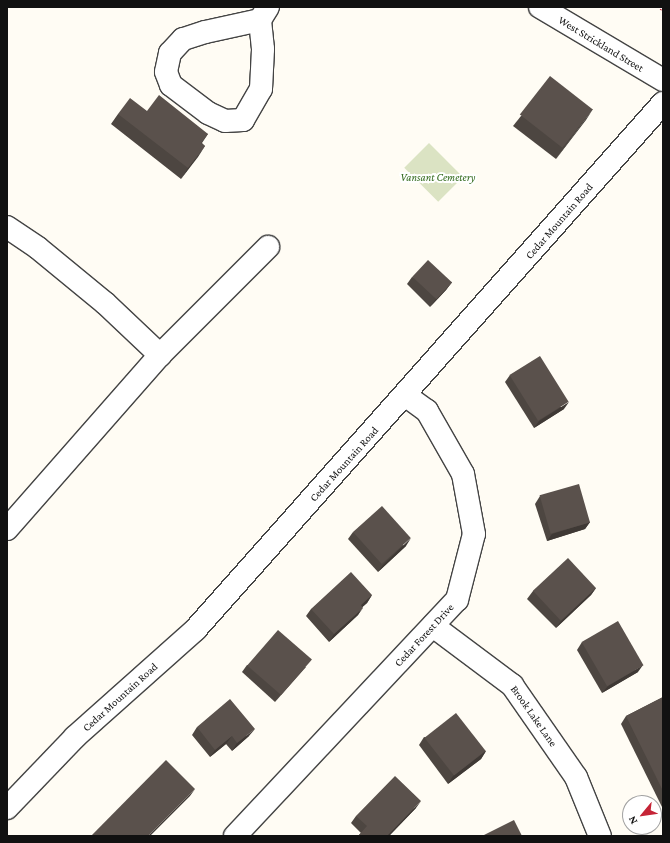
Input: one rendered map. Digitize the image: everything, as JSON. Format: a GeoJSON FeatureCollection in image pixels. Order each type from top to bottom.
{"type":"FeatureCollection","features":[{"type":"Feature","properties":{"kind":"street","name":"West Strickland Street"},"geometry":{"type":"LineString","coordinates":[[540,7],[663,80]]}},
{"type":"Feature","properties":{"kind":"street"},"geometry":{"type":"LineString","coordinates":[[264,14],[261,89],[243,120],[225,121],[208,113],[172,85],[166,72],[170,53],[183,39],[264,14]]}},
{"type":"Feature","properties":{"kind":"street","name":"Cedar Mountain Road"},"geometry":{"type":"LineString","coordinates":[[7,808],[75,737],[195,630],[406,395],[663,103]]}},
{"type":"Feature","properties":{"kind":"street"},"geometry":{"type":"LineString","coordinates":[[7,227],[38,248],[105,303],[160,355]]}},
{"type":"Feature","properties":{"kind":"street"},"geometry":{"type":"LineString","coordinates":[[7,529],[160,355],[268,247]]}},
{"type":"Feature","properties":{"kind":"street","name":"Cedar Forest Drive"},"geometry":{"type":"LineString","coordinates":[[235,836],[457,600],[474,534],[463,474],[427,411],[406,395]]}},
{"type":"Feature","properties":{"kind":"street","name":"Brook Lake Lane"},"geometry":{"type":"LineString","coordinates":[[432,626],[512,684],[576,777],[600,836]]}},
{"type":"Feature","properties":{"kind":"green space","name":"Vansant Cemetery"},"geometry":{"type":"Polygon","coordinates":[[[429,143],[463,177],[438,202],[404,168],[429,143]]]}},
{"type":"Feature","properties":{"kind":"building"},"geometry":{"type":"Polygon","coordinates":[[[550,76],[593,109],[562,148],[520,115],[550,76]]]}},
{"type":"Feature","properties":{"kind":"building"},"geometry":{"type":"Polygon","coordinates":[[[159,95],[208,134],[201,143],[205,146],[188,168],[118,114],[130,98],[147,111],[159,95]]]}},
{"type":"Feature","properties":{"kind":"building"},"geometry":{"type":"Polygon","coordinates":[[[428,260],[452,283],[436,299],[412,277],[428,260]]]}},
{"type":"Feature","properties":{"kind":"building"},"geometry":{"type":"Polygon","coordinates":[[[540,356],[569,402],[538,421],[509,375],[540,356]]]}},
{"type":"Feature","properties":{"kind":"building"},"geometry":{"type":"Polygon","coordinates":[[[579,484],[590,522],[551,534],[540,495],[579,484]]]}},
{"type":"Feature","properties":{"kind":"building"},"geometry":{"type":"Polygon","coordinates":[[[382,506],[411,538],[382,564],[353,532],[382,506]]]}},
{"type":"Feature","properties":{"kind":"building"},"geometry":{"type":"Polygon","coordinates":[[[568,558],[596,588],[561,621],[533,591],[568,558]]]}},
{"type":"Feature","properties":{"kind":"building"},"geometry":{"type":"Polygon","coordinates":[[[351,572],[372,595],[361,605],[363,608],[334,634],[311,609],[351,572]]]}},
{"type":"Feature","properties":{"kind":"building"},"geometry":{"type":"Polygon","coordinates":[[[618,621],[644,665],[607,686],[582,642],[618,621]]]}},
{"type":"Feature","properties":{"kind":"building"},"geometry":{"type":"Polygon","coordinates":[[[278,630],[312,660],[281,695],[247,665],[278,630]]]}},
{"type":"Feature","properties":{"kind":"building"},"geometry":{"type":"Polygon","coordinates":[[[663,697],[663,791],[626,716],[663,697]]]}},
{"type":"Feature","properties":{"kind":"building"},"geometry":{"type":"Polygon","coordinates":[[[230,699],[255,729],[237,743],[232,736],[215,750],[197,727],[230,699]]]}},
{"type":"Feature","properties":{"kind":"building"},"geometry":{"type":"Polygon","coordinates":[[[456,713],[486,751],[454,775],[424,738],[456,713]]]}},
{"type":"Feature","properties":{"kind":"building"},"geometry":{"type":"Polygon","coordinates":[[[166,760],[195,789],[148,836],[91,836],[166,760]]]}},
{"type":"Feature","properties":{"kind":"building"},"geometry":{"type":"Polygon","coordinates":[[[395,776],[421,801],[387,836],[358,836],[367,826],[356,816],[395,776]]]}},
{"type":"Feature","properties":{"kind":"building"},"geometry":{"type":"Polygon","coordinates":[[[514,820],[522,836],[482,836],[514,820]]]}}]}
